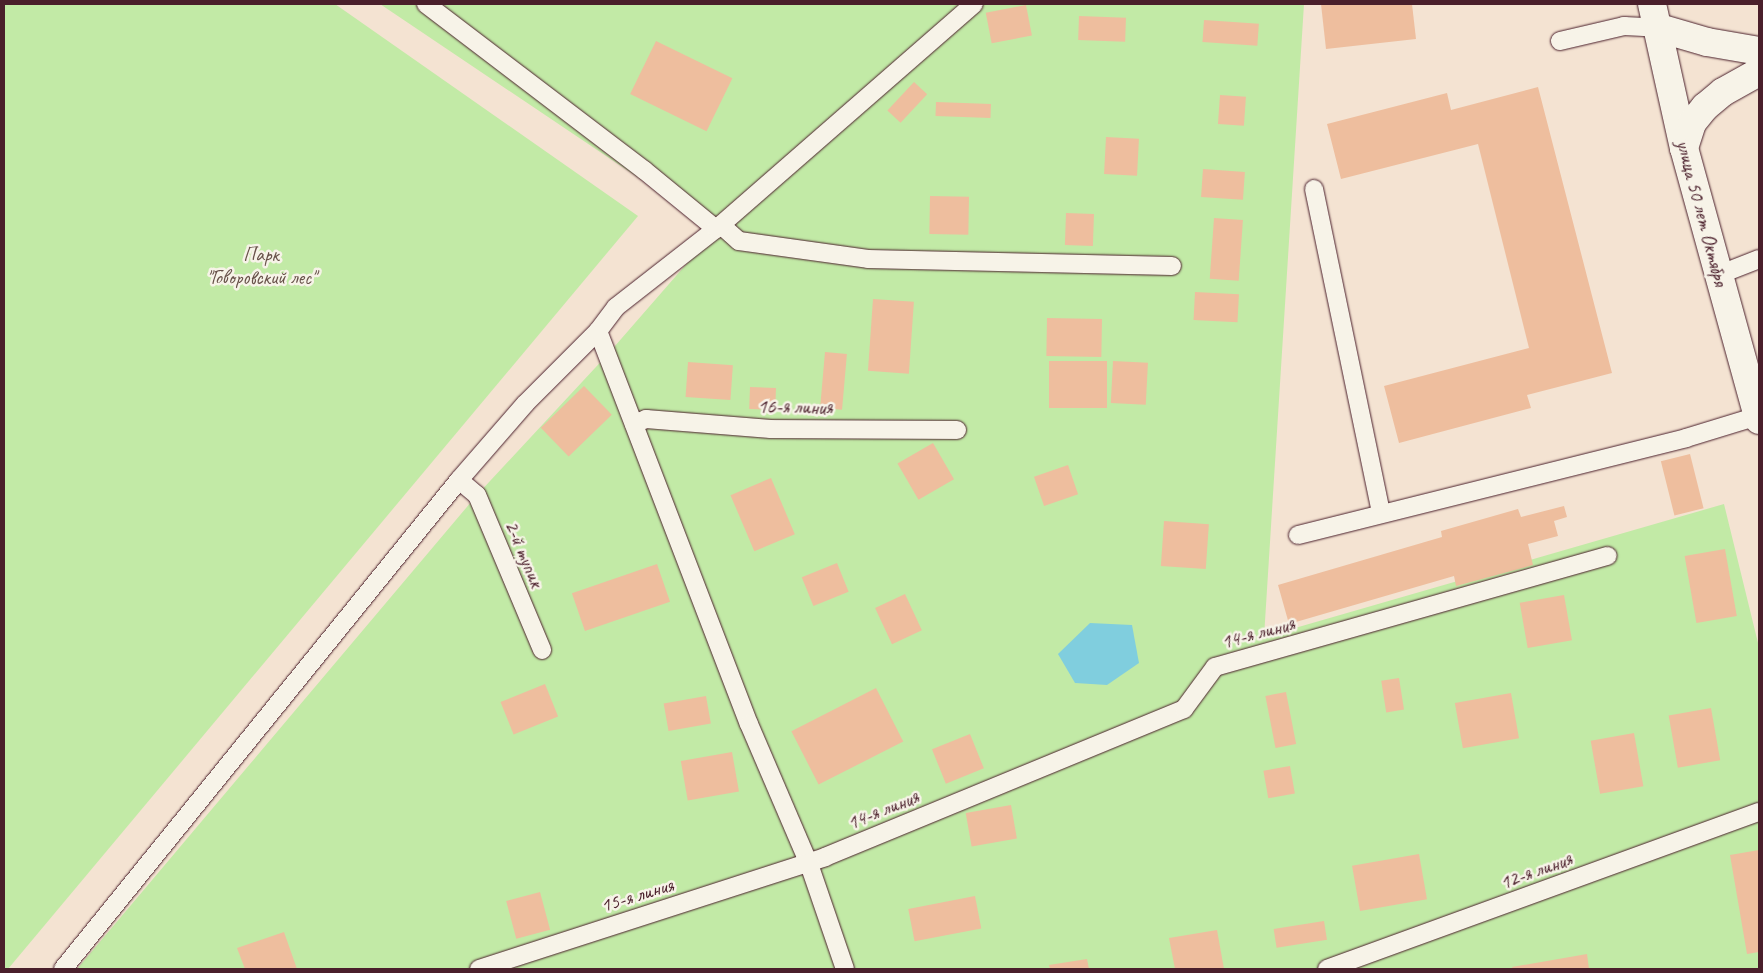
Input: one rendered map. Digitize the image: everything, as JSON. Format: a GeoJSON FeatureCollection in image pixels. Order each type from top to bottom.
{"type":"FeatureCollection","features":[{"type":"Feature","properties":{"kind":"street"},"geometry":{"type":"LineString","coordinates":[[1656,16],[1707,42],[1759,51]]}},
{"type":"Feature","properties":{"kind":"street","name":"улица 50 лет Октября"},"geometry":{"type":"LineString","coordinates":[[1656,16],[1684,148],[1759,418]]}},
{"type":"Feature","properties":{"kind":"street"},"geometry":{"type":"LineString","coordinates":[[1684,148],[1692,123],[1705,106],[1723,92],[1759,72]]}},
{"type":"Feature","properties":{"kind":"lane"},"geometry":{"type":"LineString","coordinates":[[426,4],[738,241],[868,259],[1172,266]]}},
{"type":"Feature","properties":{"kind":"lane"},"geometry":{"type":"LineString","coordinates":[[63,969],[459,480],[525,404],[598,331],[616,308],[719,227],[974,4]]}},
{"type":"Feature","properties":{"kind":"lane"},"geometry":{"type":"LineString","coordinates":[[1560,41],[1624,26],[1656,16]]}},
{"type":"Feature","properties":{"kind":"lane"},"geometry":{"type":"LineString","coordinates":[[1314,189],[1381,512]]}},
{"type":"Feature","properties":{"kind":"lane"},"geometry":{"type":"LineString","coordinates":[[1718,276],[1759,259]]}},
{"type":"Feature","properties":{"kind":"lane"},"geometry":{"type":"LineString","coordinates":[[598,331],[749,724],[809,864],[845,969]]}},
{"type":"Feature","properties":{"kind":"lane"},"geometry":{"type":"LineString","coordinates":[[1298,535],[1381,512],[1686,438],[1759,418]]}},
{"type":"Feature","properties":{"kind":"lane","name":"16-я линия"},"geometry":{"type":"LineString","coordinates":[[634,424],[646,419],[771,430],[957,430]]}},
{"type":"Feature","properties":{"kind":"lane","name":"2-й тупик"},"geometry":{"type":"LineString","coordinates":[[459,480],[476,494],[542,650]]}},
{"type":"Feature","properties":{"kind":"lane","name":"14-я линия"},"geometry":{"type":"LineString","coordinates":[[809,864],[1184,709],[1215,667],[1608,556]]}},
{"type":"Feature","properties":{"kind":"lane","name":"12-я линия"},"geometry":{"type":"LineString","coordinates":[[1327,969],[1759,812]]}},
{"type":"Feature","properties":{"kind":"lane","name":"15-я линия"},"geometry":{"type":"LineString","coordinates":[[479,969],[522,953],[809,864]]}},
{"type":"Feature","properties":{"kind":"green space","name":"Парк \"Говоровский лес\""},"geometry":{"type":"Polygon","coordinates":[[[4,4],[335,4],[638,216],[8,969],[4,969],[4,4]]]}},
{"type":"Feature","properties":{"kind":"green space"},"geometry":{"type":"Polygon","coordinates":[[[380,4],[1304,4],[1264,637],[1724,504],[1759,647],[1759,969],[77,969],[477,495],[608,354],[716,230],[380,4]]]}},
{"type":"Feature","properties":{"kind":"water"},"geometry":{"type":"Polygon","coordinates":[[[1090,623],[1132,625],[1139,663],[1107,685],[1075,683],[1058,654],[1090,623]]]}},
{"type":"Feature","properties":{"kind":"building"},"geometry":{"type":"Polygon","coordinates":[[[1321,4],[1412,4],[1416,39],[1326,49],[1321,4]]]}},
{"type":"Feature","properties":{"kind":"building"},"geometry":{"type":"Polygon","coordinates":[[[1026,5],[1032,35],[992,43],[986,13],[1026,5]]]}},
{"type":"Feature","properties":{"kind":"building"},"geometry":{"type":"Polygon","coordinates":[[[1079,16],[1126,18],[1125,42],[1078,40],[1079,16]]]}},
{"type":"Feature","properties":{"kind":"building"},"geometry":{"type":"Polygon","coordinates":[[[1204,20],[1259,24],[1257,46],[1202,42],[1204,20]]]}},
{"type":"Feature","properties":{"kind":"building"},"geometry":{"type":"Polygon","coordinates":[[[656,41],[732,78],[707,131],[630,94],[656,41]]]}},
{"type":"Feature","properties":{"kind":"building"},"geometry":{"type":"Polygon","coordinates":[[[914,82],[927,94],[901,123],[887,111],[914,82]]]}},
{"type":"Feature","properties":{"kind":"building"},"geometry":{"type":"Polygon","coordinates":[[[1538,87],[1612,373],[1527,395],[1531,408],[1399,443],[1384,386],[1529,348],[1478,144],[1341,179],[1327,124],[1447,93],[1451,110],[1538,87]]]}},
{"type":"Feature","properties":{"kind":"building"},"geometry":{"type":"Polygon","coordinates":[[[1220,95],[1246,97],[1244,126],[1218,124],[1220,95]]]}},
{"type":"Feature","properties":{"kind":"building"},"geometry":{"type":"Polygon","coordinates":[[[936,102],[991,104],[990,118],[936,116],[936,102]]]}},
{"type":"Feature","properties":{"kind":"building"},"geometry":{"type":"Polygon","coordinates":[[[1106,137],[1139,139],[1137,176],[1104,174],[1106,137]]]}},
{"type":"Feature","properties":{"kind":"building"},"geometry":{"type":"Polygon","coordinates":[[[1203,169],[1245,172],[1243,200],[1201,197],[1203,169]]]}},
{"type":"Feature","properties":{"kind":"building"},"geometry":{"type":"Polygon","coordinates":[[[930,196],[969,197],[968,235],[929,234],[930,196]]]}},
{"type":"Feature","properties":{"kind":"building"},"geometry":{"type":"Polygon","coordinates":[[[1066,213],[1094,214],[1093,246],[1065,245],[1066,213]]]}},
{"type":"Feature","properties":{"kind":"building"},"geometry":{"type":"Polygon","coordinates":[[[1214,218],[1243,220],[1239,281],[1210,279],[1214,218]]]}},
{"type":"Feature","properties":{"kind":"building"},"geometry":{"type":"Polygon","coordinates":[[[1195,292],[1239,294],[1237,322],[1194,320],[1195,292]]]}},
{"type":"Feature","properties":{"kind":"building"},"geometry":{"type":"Polygon","coordinates":[[[873,299],[914,302],[909,374],[868,371],[873,299]]]}},
{"type":"Feature","properties":{"kind":"building"},"geometry":{"type":"Polygon","coordinates":[[[1047,318],[1102,319],[1101,357],[1046,356],[1047,318]]]}},
{"type":"Feature","properties":{"kind":"building"},"geometry":{"type":"Polygon","coordinates":[[[825,352],[847,354],[842,410],[820,408],[825,352]]]}},
{"type":"Feature","properties":{"kind":"building"},"geometry":{"type":"Polygon","coordinates":[[[1049,361],[1107,361],[1107,408],[1049,408],[1049,361]]]}},
{"type":"Feature","properties":{"kind":"building"},"geometry":{"type":"Polygon","coordinates":[[[1113,361],[1148,363],[1146,405],[1111,403],[1113,361]]]}},
{"type":"Feature","properties":{"kind":"building"},"geometry":{"type":"Polygon","coordinates":[[[688,362],[733,365],[730,400],[686,397],[688,362]]]}},
{"type":"Feature","properties":{"kind":"building"},"geometry":{"type":"Polygon","coordinates":[[[584,386],[612,415],[569,456],[541,428],[584,386]]]}},
{"type":"Feature","properties":{"kind":"building"},"geometry":{"type":"Polygon","coordinates":[[[750,387],[776,388],[775,410],[749,409],[750,387]]]}},
{"type":"Feature","properties":{"kind":"building"},"geometry":{"type":"Polygon","coordinates":[[[933,443],[954,479],[918,500],[897,464],[933,443]]]}},
{"type":"Feature","properties":{"kind":"building"},"geometry":{"type":"Polygon","coordinates":[[[1690,454],[1704,508],[1674,516],[1661,461],[1690,454]]]}},
{"type":"Feature","properties":{"kind":"building"},"geometry":{"type":"Polygon","coordinates":[[[1068,465],[1078,494],[1044,506],[1034,477],[1068,465]]]}},
{"type":"Feature","properties":{"kind":"building"},"geometry":{"type":"Polygon","coordinates":[[[771,478],[795,534],[754,551],[730,495],[771,478]]]}},
{"type":"Feature","properties":{"kind":"building"},"geometry":{"type":"Polygon","coordinates":[[[1564,506],[1567,517],[1554,521],[1558,536],[1528,544],[1533,565],[1456,586],[1454,576],[1289,624],[1278,585],[1442,537],[1441,531],[1518,509],[1521,517],[1564,506]]]}},
{"type":"Feature","properties":{"kind":"building"},"geometry":{"type":"Polygon","coordinates":[[[1164,521],[1209,524],[1206,569],[1161,566],[1164,521]]]}},
{"type":"Feature","properties":{"kind":"building"},"geometry":{"type":"Polygon","coordinates":[[[1725,549],[1737,616],[1696,623],[1685,556],[1725,549]]]}},
{"type":"Feature","properties":{"kind":"building"},"geometry":{"type":"Polygon","coordinates":[[[837,563],[849,592],[813,606],[802,577],[837,563]]]}},
{"type":"Feature","properties":{"kind":"building"},"geometry":{"type":"Polygon","coordinates":[[[657,564],[670,602],[585,631],[572,593],[657,564]]]}},
{"type":"Feature","properties":{"kind":"building"},"geometry":{"type":"Polygon","coordinates":[[[905,594],[922,630],[892,644],[875,608],[905,594]]]}},
{"type":"Feature","properties":{"kind":"building"},"geometry":{"type":"Polygon","coordinates":[[[1564,595],[1572,640],[1528,648],[1520,603],[1564,595]]]}},
{"type":"Feature","properties":{"kind":"building"},"geometry":{"type":"Polygon","coordinates":[[[1399,678],[1404,710],[1386,712],[1381,681],[1399,678]]]}},
{"type":"Feature","properties":{"kind":"building"},"geometry":{"type":"Polygon","coordinates":[[[545,684],[558,716],[514,734],[500,702],[545,684]]]}},
{"type":"Feature","properties":{"kind":"building"},"geometry":{"type":"Polygon","coordinates":[[[876,688],[903,741],[819,785],[791,731],[876,688]]]}},
{"type":"Feature","properties":{"kind":"building"},"geometry":{"type":"Polygon","coordinates":[[[1286,692],[1296,744],[1275,748],[1265,696],[1286,692]]]}},
{"type":"Feature","properties":{"kind":"building"},"geometry":{"type":"Polygon","coordinates":[[[1511,693],[1519,738],[1463,748],[1455,703],[1511,693]]]}},
{"type":"Feature","properties":{"kind":"building"},"geometry":{"type":"Polygon","coordinates":[[[706,696],[711,724],[669,731],[664,703],[706,696]]]}},
{"type":"Feature","properties":{"kind":"building"},"geometry":{"type":"Polygon","coordinates":[[[1711,708],[1720,760],[1678,768],[1669,715],[1711,708]]]}},
{"type":"Feature","properties":{"kind":"building"},"geometry":{"type":"Polygon","coordinates":[[[1634,733],[1643,786],[1600,794],[1591,741],[1634,733]]]}},
{"type":"Feature","properties":{"kind":"building"},"geometry":{"type":"Polygon","coordinates":[[[970,734],[984,768],[946,784],[932,749],[970,734]]]}},
{"type":"Feature","properties":{"kind":"building"},"geometry":{"type":"Polygon","coordinates":[[[732,752],[739,791],[688,800],[681,761],[732,752]]]}},
{"type":"Feature","properties":{"kind":"building"},"geometry":{"type":"Polygon","coordinates":[[[1290,766],[1295,794],[1268,798],[1263,771],[1290,766]]]}},
{"type":"Feature","properties":{"kind":"building"},"geometry":{"type":"Polygon","coordinates":[[[1011,805],[1017,838],[972,846],[966,813],[1011,805]]]}},
{"type":"Feature","properties":{"kind":"building"},"geometry":{"type":"Polygon","coordinates":[[[1759,850],[1759,952],[1747,954],[1730,855],[1759,850]]]}},
{"type":"Feature","properties":{"kind":"building"},"geometry":{"type":"Polygon","coordinates":[[[1419,854],[1427,899],[1360,911],[1352,866],[1419,854]]]}},
{"type":"Feature","properties":{"kind":"building"},"geometry":{"type":"Polygon","coordinates":[[[540,892],[550,930],[516,939],[506,901],[540,892]]]}},
{"type":"Feature","properties":{"kind":"building"},"geometry":{"type":"Polygon","coordinates":[[[975,896],[981,928],[915,941],[908,909],[975,896]]]}},
{"type":"Feature","properties":{"kind":"building"},"geometry":{"type":"Polygon","coordinates":[[[1324,921],[1327,940],[1277,948],[1274,929],[1324,921]]]}},
{"type":"Feature","properties":{"kind":"building"},"geometry":{"type":"Polygon","coordinates":[[[1217,930],[1224,969],[1175,969],[1169,938],[1217,930]]]}},
{"type":"Feature","properties":{"kind":"building"},"geometry":{"type":"Polygon","coordinates":[[[284,932],[297,969],[245,969],[237,948],[284,932]]]}},
{"type":"Feature","properties":{"kind":"building"},"geometry":{"type":"Polygon","coordinates":[[[1587,954],[1589,969],[1513,969],[1512,967],[1587,954]]]}},
{"type":"Feature","properties":{"kind":"building"},"geometry":{"type":"Polygon","coordinates":[[[1087,959],[1089,969],[1050,969],[1049,965],[1087,959]]]}}]}
